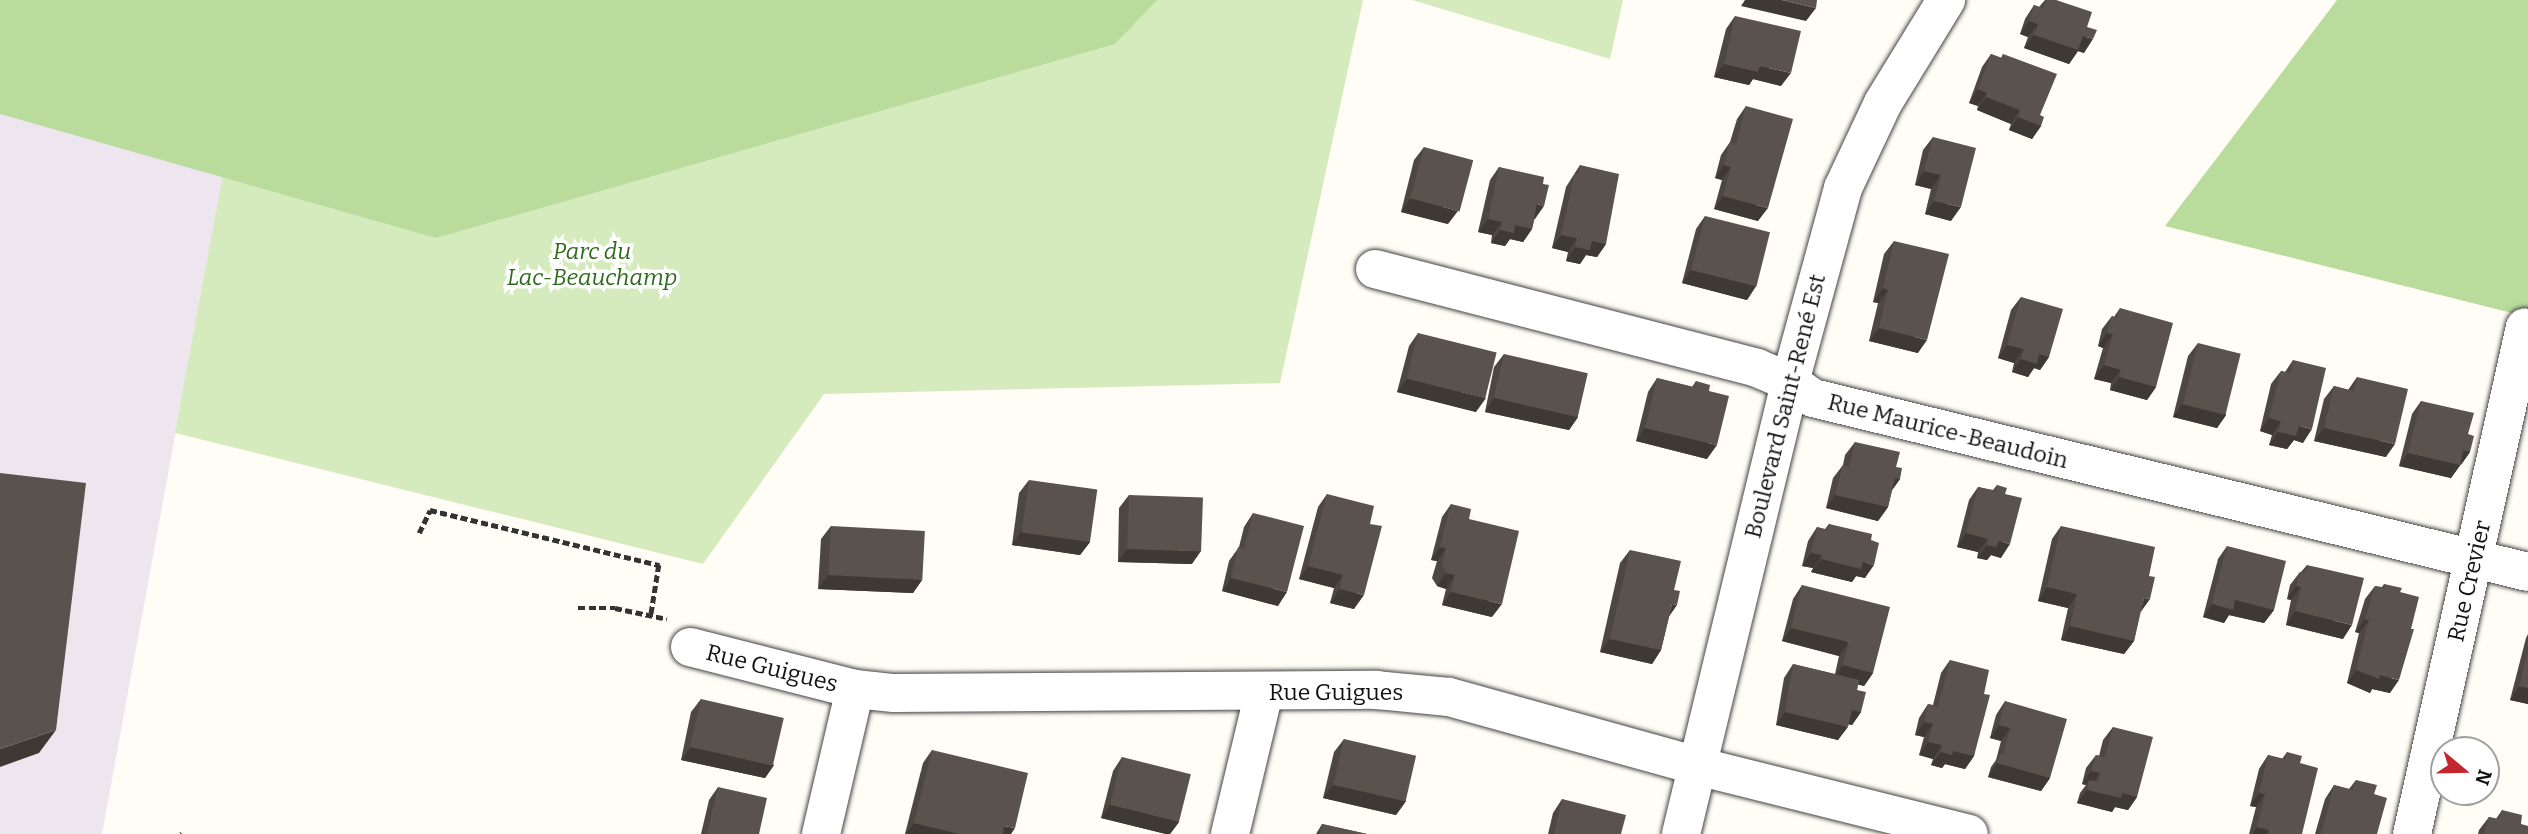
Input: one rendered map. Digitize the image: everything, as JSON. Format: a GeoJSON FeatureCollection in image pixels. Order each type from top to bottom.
{"type":"FeatureCollection","features":[{"type":"Feature","properties":{"kind":"street","name":"Boulevard Saint-René Est"},"geometry":{"type":"LineString","coordinates":[[1681,834],[1790,382],[1843,188],[1884,103],[1946,0]]}},
{"type":"Feature","properties":{"kind":"street","name":"Rue Maurice-Beaudoin"},"geometry":{"type":"LineString","coordinates":[[1375,269],[1757,368],[1790,382],[1813,398],[2528,572]]}},
{"type":"Feature","properties":{"kind":"street","name":"Rue Crevier"},"geometry":{"type":"LineString","coordinates":[[2412,834],[2525,327]]}},
{"type":"Feature","properties":{"kind":"street","name":"Rue Guigues"},"geometry":{"type":"LineString","coordinates":[[690,647],[855,689],[894,692],[1376,690],[1449,697],[1697,766],[1969,834]]}},
{"type":"Feature","properties":{"kind":"street"},"geometry":{"type":"LineString","coordinates":[[821,834],[855,689]]}},
{"type":"Feature","properties":{"kind":"street"},"geometry":{"type":"LineString","coordinates":[[1230,834],[1264,692]]}},
{"type":"Feature","properties":{"kind":"path"},"geometry":{"type":"LineString","coordinates":[[419,533],[430,510],[659,565],[651,615]]}},
{"type":"Feature","properties":{"kind":"shaded area"},"geometry":{"type":"Polygon","coordinates":[[[0,0],[255,0],[102,834],[0,834],[0,0]]]}},
{"type":"Feature","properties":{"kind":"green space"},"geometry":{"type":"Polygon","coordinates":[[[0,0],[1157,0],[1115,44],[436,238],[0,114],[0,0]]]}},
{"type":"Feature","properties":{"kind":"green space","name":"Parc du Lac-Beauchamp"},"geometry":{"type":"Polygon","coordinates":[[[255,0],[1363,0],[1280,383],[824,394],[703,564],[175,433],[255,0]]]}},
{"type":"Feature","properties":{"kind":"green space"},"geometry":{"type":"Polygon","coordinates":[[[1412,0],[1623,0],[1610,59],[1412,0]]]}},
{"type":"Feature","properties":{"kind":"green space"},"geometry":{"type":"Polygon","coordinates":[[[2337,0],[2528,0],[2528,317],[2165,226],[2337,0]]]}},
{"type":"Feature","properties":{"kind":"building"},"geometry":{"type":"Polygon","coordinates":[[[1782,0],[1817,0],[1816,8],[1782,0]]]}},
{"type":"Feature","properties":{"kind":"building"},"geometry":{"type":"Polygon","coordinates":[[[2046,0],[2056,0],[2092,12],[2087,27],[2097,30],[2093,39],[2083,36],[2078,50],[2034,35],[2038,24],[2029,21],[2034,5],[2043,8],[2046,0]]]}},
{"type":"Feature","properties":{"kind":"building"},"geometry":{"type":"Polygon","coordinates":[[[1735,16],[1801,31],[1791,73],[1760,66],[1758,72],[1724,64],[1735,16]]]}},
{"type":"Feature","properties":{"kind":"building"},"geometry":{"type":"Polygon","coordinates":[[[1991,54],[2002,58],[2003,54],[2057,74],[2040,115],[2044,117],[2041,126],[2018,117],[2020,110],[1986,97],[1987,93],[1978,89],[1991,54]]]}},
{"type":"Feature","properties":{"kind":"building"},"geometry":{"type":"Polygon","coordinates":[[[1746,106],[1793,119],[1768,208],[1723,196],[1731,167],[1724,165],[1730,142],[1736,144],[1746,106]]]}},
{"type":"Feature","properties":{"kind":"building"},"geometry":{"type":"Polygon","coordinates":[[[1933,137],[1976,148],[1961,207],[1934,201],[1941,175],[1924,171],[1933,137]]]}},
{"type":"Feature","properties":{"kind":"building"},"geometry":{"type":"Polygon","coordinates":[[[1424,147],[1473,160],[1460,211],[1410,198],[1424,147]]]}},
{"type":"Feature","properties":{"kind":"building"},"geometry":{"type":"Polygon","coordinates":[[[1580,165],[1619,174],[1606,244],[1592,241],[1590,250],[1575,247],[1577,238],[1561,235],[1575,173],[1578,174],[1580,165]]]}},
{"type":"Feature","properties":{"kind":"building"},"geometry":{"type":"Polygon","coordinates":[[[1499,167],[1544,177],[1543,184],[1549,185],[1544,206],[1537,204],[1532,229],[1515,225],[1514,233],[1500,230],[1502,222],[1488,219],[1499,167]]]}},
{"type":"Feature","properties":{"kind":"building"},"geometry":{"type":"Polygon","coordinates":[[[1705,216],[1770,232],[1756,287],[1691,270],[1705,216]]]}},
{"type":"Feature","properties":{"kind":"building"},"geometry":{"type":"Polygon","coordinates":[[[1894,241],[1949,254],[1927,340],[1879,328],[1888,290],[1883,288],[1894,241]]]}},
{"type":"Feature","properties":{"kind":"building"},"geometry":{"type":"Polygon","coordinates":[[[2021,297],[2063,309],[2049,357],[2039,354],[2037,364],[2021,359],[2024,349],[2007,345],[2021,297]]]}},
{"type":"Feature","properties":{"kind":"building"},"geometry":{"type":"Polygon","coordinates":[[[2120,308],[2173,323],[2156,387],[2119,377],[2121,370],[2104,365],[2113,334],[2107,333],[2112,316],[2117,318],[2120,308]]]}},
{"type":"Feature","properties":{"kind":"building"},"geometry":{"type":"Polygon","coordinates":[[[1418,333],[1497,353],[1485,398],[1407,379],[1418,333]]]}},
{"type":"Feature","properties":{"kind":"building"},"geometry":{"type":"Polygon","coordinates":[[[2198,343],[2241,354],[2225,415],[2183,404],[2198,343]]]}},
{"type":"Feature","properties":{"kind":"building"},"geometry":{"type":"Polygon","coordinates":[[[1504,354],[1588,373],[1578,417],[1494,398],[1504,354]]]}},
{"type":"Feature","properties":{"kind":"building"},"geometry":{"type":"Polygon","coordinates":[[[2293,360],[2326,368],[2312,429],[2299,426],[2296,436],[2278,432],[2281,421],[2269,418],[2281,371],[2290,373],[2293,360]]]}},
{"type":"Feature","properties":{"kind":"building"},"geometry":{"type":"Polygon","coordinates":[[[2357,377],[2408,389],[2395,444],[2324,428],[2334,386],[2354,391],[2357,377]]]}},
{"type":"Feature","properties":{"kind":"building"},"geometry":{"type":"Polygon","coordinates":[[[1657,378],[1694,387],[1696,381],[1710,385],[1709,391],[1729,396],[1717,445],[1645,428],[1657,378]]]}},
{"type":"Feature","properties":{"kind":"building"},"geometry":{"type":"Polygon","coordinates":[[[2421,401],[2474,413],[2468,434],[2474,436],[2470,452],[2463,450],[2460,465],[2408,453],[2421,401]]]}},
{"type":"Feature","properties":{"kind":"building"},"geometry":{"type":"Polygon","coordinates":[[[1855,442],[1900,452],[1896,467],[1902,468],[1900,479],[1895,478],[1888,507],[1835,495],[1843,465],[1849,467],[1855,442]]]}},
{"type":"Feature","properties":{"kind":"building"},"geometry":{"type":"Polygon","coordinates":[[[0,473],[86,483],[56,730],[0,749],[0,473]]]}},
{"type":"Feature","properties":{"kind":"building"},"geometry":{"type":"Polygon","coordinates":[[[1029,480],[1097,490],[1090,542],[1022,532],[1029,480]]]}},
{"type":"Feature","properties":{"kind":"building"},"geometry":{"type":"Polygon","coordinates":[[[1997,485],[2007,488],[2005,494],[2022,498],[2010,544],[1999,541],[1996,547],[1987,545],[1988,539],[1966,533],[1978,487],[1995,491],[1997,485]]]}},
{"type":"Feature","properties":{"kind":"building"},"geometry":{"type":"Polygon","coordinates":[[[1327,494],[1374,506],[1370,524],[1382,526],[1364,595],[1340,589],[1343,575],[1308,566],[1327,494]]]}},
{"type":"Feature","properties":{"kind":"building"},"geometry":{"type":"Polygon","coordinates":[[[1129,495],[1203,498],[1201,552],[1127,549],[1129,495]]]}},
{"type":"Feature","properties":{"kind":"building"},"geometry":{"type":"Polygon","coordinates":[[[1451,504],[1471,509],[1469,519],[1519,531],[1502,604],[1451,592],[1455,575],[1446,573],[1442,565],[1446,548],[1440,547],[1451,504]]]}},
{"type":"Feature","properties":{"kind":"building"},"geometry":{"type":"Polygon","coordinates":[[[1253,513],[1304,526],[1287,592],[1231,578],[1238,547],[1244,549],[1253,513]]]}},
{"type":"Feature","properties":{"kind":"building"},"geometry":{"type":"Polygon","coordinates":[[[1829,524],[1872,534],[1871,540],[1879,543],[1874,565],[1863,562],[1861,569],[1821,559],[1822,555],[1811,553],[1817,527],[1827,530],[1829,524]]]}},
{"type":"Feature","properties":{"kind":"building"},"geometry":{"type":"Polygon","coordinates":[[[831,526],[925,531],[922,580],[828,575],[831,526]]]}},
{"type":"Feature","properties":{"kind":"building"},"geometry":{"type":"Polygon","coordinates":[[[2061,526],[2155,547],[2149,576],[2155,577],[2150,599],[2144,598],[2134,641],[2070,626],[2077,594],[2047,587],[2061,526]]]}},
{"type":"Feature","properties":{"kind":"building"},"geometry":{"type":"Polygon","coordinates":[[[2227,546],[2286,561],[2274,610],[2235,600],[2233,610],[2212,604],[2227,546]]]}},
{"type":"Feature","properties":{"kind":"building"},"geometry":{"type":"Polygon","coordinates":[[[1630,550],[1681,561],[1674,590],[1680,591],[1677,605],[1672,604],[1661,650],[1610,639],[1630,550]]]}},
{"type":"Feature","properties":{"kind":"building"},"geometry":{"type":"Polygon","coordinates":[[[2307,565],[2364,578],[2352,625],[2295,611],[2301,587],[2296,586],[2300,572],[2305,573],[2307,565]]]}},
{"type":"Feature","properties":{"kind":"building"},"geometry":{"type":"Polygon","coordinates":[[[2384,584],[2402,588],[2400,592],[2419,597],[2411,629],[2414,629],[2399,680],[2380,675],[2379,679],[2356,670],[2369,620],[2365,619],[2375,586],[2384,588],[2384,584]]]}},
{"type":"Feature","properties":{"kind":"building"},"geometry":{"type":"Polygon","coordinates":[[[1802,585],[1890,607],[1873,673],[1843,665],[1849,642],[1791,628],[1802,585]]]}},
{"type":"Feature","properties":{"kind":"building"},"geometry":{"type":"Polygon","coordinates":[[[2528,652],[2528,688],[2519,686],[2528,652]]]}},
{"type":"Feature","properties":{"kind":"building"},"geometry":{"type":"Polygon","coordinates":[[[1950,660],[1989,670],[1984,694],[1990,695],[1974,756],[1953,751],[1952,755],[1941,752],[1942,745],[1928,742],[1933,724],[1924,722],[1928,704],[1938,707],[1950,660]]]}},
{"type":"Feature","properties":{"kind":"building"},"geometry":{"type":"Polygon","coordinates":[[[1793,664],[1859,680],[1857,690],[1866,692],[1861,712],[1852,710],[1848,727],[1785,712],[1793,664]]]}},
{"type":"Feature","properties":{"kind":"building"},"geometry":{"type":"Polygon","coordinates":[[[701,699],[784,718],[773,766],[690,747],[701,699]]]}},
{"type":"Feature","properties":{"kind":"building"},"geometry":{"type":"Polygon","coordinates":[[[2005,701],[2067,719],[2050,778],[1997,763],[2000,754],[2003,755],[2010,728],[1999,725],[2005,701]]]}},
{"type":"Feature","properties":{"kind":"building"},"geometry":{"type":"Polygon","coordinates":[[[2113,727],[2153,737],[2137,797],[2122,793],[2121,798],[2087,790],[2089,780],[2098,782],[2100,773],[2091,771],[2096,755],[2105,757],[2113,727]]]}},
{"type":"Feature","properties":{"kind":"building"},"geometry":{"type":"Polygon","coordinates":[[[1344,739],[1416,756],[1406,801],[1333,785],[1344,739]]]}},
{"type":"Feature","properties":{"kind":"building"},"geometry":{"type":"Polygon","coordinates":[[[932,750],[1028,773],[1015,828],[1004,826],[1003,834],[959,834],[914,823],[932,750]]]}},
{"type":"Feature","properties":{"kind":"building"},"geometry":{"type":"Polygon","coordinates":[[[2287,752],[2302,756],[2300,763],[2318,768],[2302,834],[2269,834],[2269,830],[2257,827],[2265,794],[2259,793],[2268,755],[2285,759],[2287,752]]]}},
{"type":"Feature","properties":{"kind":"building"},"geometry":{"type":"Polygon","coordinates":[[[1122,757],[1191,774],[1179,822],[1110,805],[1122,757]]]}},
{"type":"Feature","properties":{"kind":"building"},"geometry":{"type":"Polygon","coordinates":[[[2356,780],[2377,785],[2374,794],[2387,798],[2377,834],[2321,834],[2334,785],[2353,790],[2356,780]]]}},
{"type":"Feature","properties":{"kind":"building"},"geometry":{"type":"Polygon","coordinates":[[[718,787],[767,798],[759,834],[707,834],[718,787]]]}},
{"type":"Feature","properties":{"kind":"building"},"geometry":{"type":"Polygon","coordinates":[[[1562,799],[1626,815],[1621,834],[1554,834],[1562,799]]]}},
{"type":"Feature","properties":{"kind":"building"},"geometry":{"type":"Polygon","coordinates":[[[2502,810],[2522,815],[2521,824],[2528,826],[2528,834],[2484,834],[2489,817],[2499,819],[2502,810]]]}},
{"type":"Feature","properties":{"kind":"building"},"geometry":{"type":"Polygon","coordinates":[[[1322,824],[1367,834],[1320,834],[1322,824]]]}}]}
